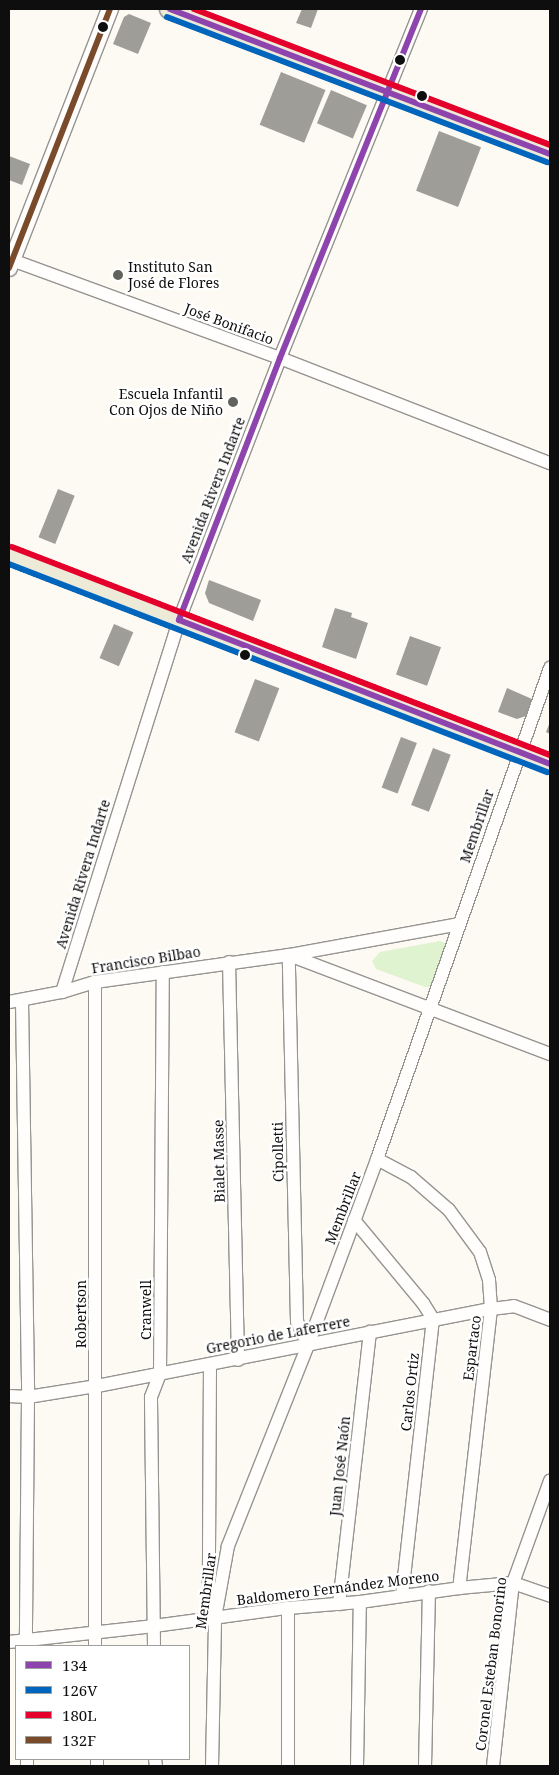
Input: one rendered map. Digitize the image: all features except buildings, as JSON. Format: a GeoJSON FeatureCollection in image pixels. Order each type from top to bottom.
{"type":"FeatureCollection","features":[{"type":"Feature","properties":{"kind":"main road"},"geometry":{"type":"LineString","coordinates":[[170,9],[550,154]]}},
{"type":"Feature","properties":{"kind":"main road"},"geometry":{"type":"LineString","coordinates":[[9,555],[550,764]]}},
{"type":"Feature","properties":{"kind":"street"},"geometry":{"type":"LineString","coordinates":[[10,262],[110,9]]}},
{"type":"Feature","properties":{"kind":"street","name":"Avenida Rivera Indarte"},"geometry":{"type":"LineString","coordinates":[[62,992],[179,620],[280,358],[422,9]]}},
{"type":"Feature","properties":{"kind":"street","name":"José Bonifacio"},"geometry":{"type":"LineString","coordinates":[[10,262],[280,358],[550,464]]}},
{"type":"Feature","properties":{"kind":"street","name":"Membrillar"},"geometry":{"type":"LineString","coordinates":[[212,1766],[215,1618],[228,1546],[308,1345],[377,1159],[550,668]]}},
{"type":"Feature","properties":{"kind":"street","name":"Francisco Bilbao"},"geometry":{"type":"LineString","coordinates":[[9,1002],[62,992],[95,982],[289,955],[459,924]]}},
{"type":"Feature","properties":{"kind":"street","name":"Francisco Bilbao"},"geometry":{"type":"LineString","coordinates":[[289,955],[550,1054]]}},
{"type":"Feature","properties":{"kind":"street","name":"Cipolletti"},"geometry":{"type":"LineString","coordinates":[[289,955],[297,1321],[308,1345]]}},
{"type":"Feature","properties":{"kind":"street","name":"Bialet Masse"},"geometry":{"type":"LineString","coordinates":[[229,962],[238,1360]]}},
{"type":"Feature","properties":{"kind":"street","name":"Cranwell"},"geometry":{"type":"LineString","coordinates":[[154,1645],[151,1397],[160,1374],[163,972]]}},
{"type":"Feature","properties":{"kind":"street","name":"Robertson"},"geometry":{"type":"LineString","coordinates":[[95,982],[97,1386],[95,1645]]}},
{"type":"Feature","properties":{"kind":"street"},"geometry":{"type":"LineString","coordinates":[[22,1001],[28,1397],[26,1643]]}},
{"type":"Feature","properties":{"kind":"street","name":"Espartaco"},"geometry":{"type":"LineString","coordinates":[[377,1159],[411,1177],[449,1210],[480,1252],[489,1280],[491,1309],[459,1588]]}},
{"type":"Feature","properties":{"kind":"street"},"geometry":{"type":"LineString","coordinates":[[354,1220],[433,1319]]}},
{"type":"Feature","properties":{"kind":"street","name":"Gregorio de Laferrere"},"geometry":{"type":"LineString","coordinates":[[9,1396],[28,1397],[97,1386],[238,1360],[433,1319],[491,1309],[514,1306],[550,1320]]}},
{"type":"Feature","properties":{"kind":"street","name":"Carlos Ortiz"},"geometry":{"type":"LineString","coordinates":[[402,1595],[433,1319]]}},
{"type":"Feature","properties":{"kind":"street","name":"Juan José Naón"},"geometry":{"type":"LineString","coordinates":[[339,1604],[370,1332]]}},
{"type":"Feature","properties":{"kind":"street"},"geometry":{"type":"LineString","coordinates":[[210,1364],[209,1583],[215,1618]]}},
{"type":"Feature","properties":{"kind":"street","name":"Coronel Esteban Bonorino"},"geometry":{"type":"LineString","coordinates":[[493,1766],[513,1583],[550,1481]]}},
{"type":"Feature","properties":{"kind":"street","name":"Baldomero Fernández Moreno"},"geometry":{"type":"LineString","coordinates":[[9,1642],[26,1643],[95,1632],[288,1608],[360,1602],[429,1591],[513,1583],[550,1596]]}},
{"type":"Feature","properties":{"kind":"street"},"geometry":{"type":"LineString","coordinates":[[425,1766],[429,1591]]}},
{"type":"Feature","properties":{"kind":"street"},"geometry":{"type":"LineString","coordinates":[[357,1766],[360,1602]]}},
{"type":"Feature","properties":{"kind":"street"},"geometry":{"type":"LineString","coordinates":[[288,1608],[288,1766]]}},
{"type":"Feature","properties":{"kind":"green space"},"geometry":{"type":"Polygon","coordinates":[[[440,941],[447,944],[435,982],[431,987],[425,987],[376,969],[372,961],[380,952],[440,941]]]}},
{"type":"Feature","properties":{"kind":"transit line","name":"132F"},"geometry":{"type":"LineString","coordinates":[[9,268],[110,9]]}},
{"type":"Feature","properties":{"kind":"transit line","name":"134"},"geometry":{"type":"LineString","coordinates":[[170,9],[550,154]]}},
{"type":"Feature","properties":{"kind":"transit line","name":"180L"},"geometry":{"type":"LineString","coordinates":[[194,9],[550,145]]}},
{"type":"Feature","properties":{"kind":"transit line","name":"134"},"geometry":{"type":"LineString","coordinates":[[421,9],[280,358],[179,620],[550,764]]}},
{"type":"Feature","properties":{"kind":"transit line","name":"126V"},"geometry":{"type":"LineString","coordinates":[[167,17],[547,162]]}},
{"type":"Feature","properties":{"kind":"transit line","name":"180L"},"geometry":{"type":"LineString","coordinates":[[12,547],[550,755]]}},
{"type":"Feature","properties":{"kind":"transit line","name":"126V"},"geometry":{"type":"LineString","coordinates":[[9,564],[547,772]]}},
{"type":"Feature","properties":{"kind":"place","name":"Instituto San José de Flores"},"geometry":{"type":"Point","coordinates":[118,275]}},
{"type":"Feature","properties":{"kind":"place","name":"Escuela Infantil Con Ojos de Niño"},"geometry":{"type":"Point","coordinates":[233,402]}}]}
